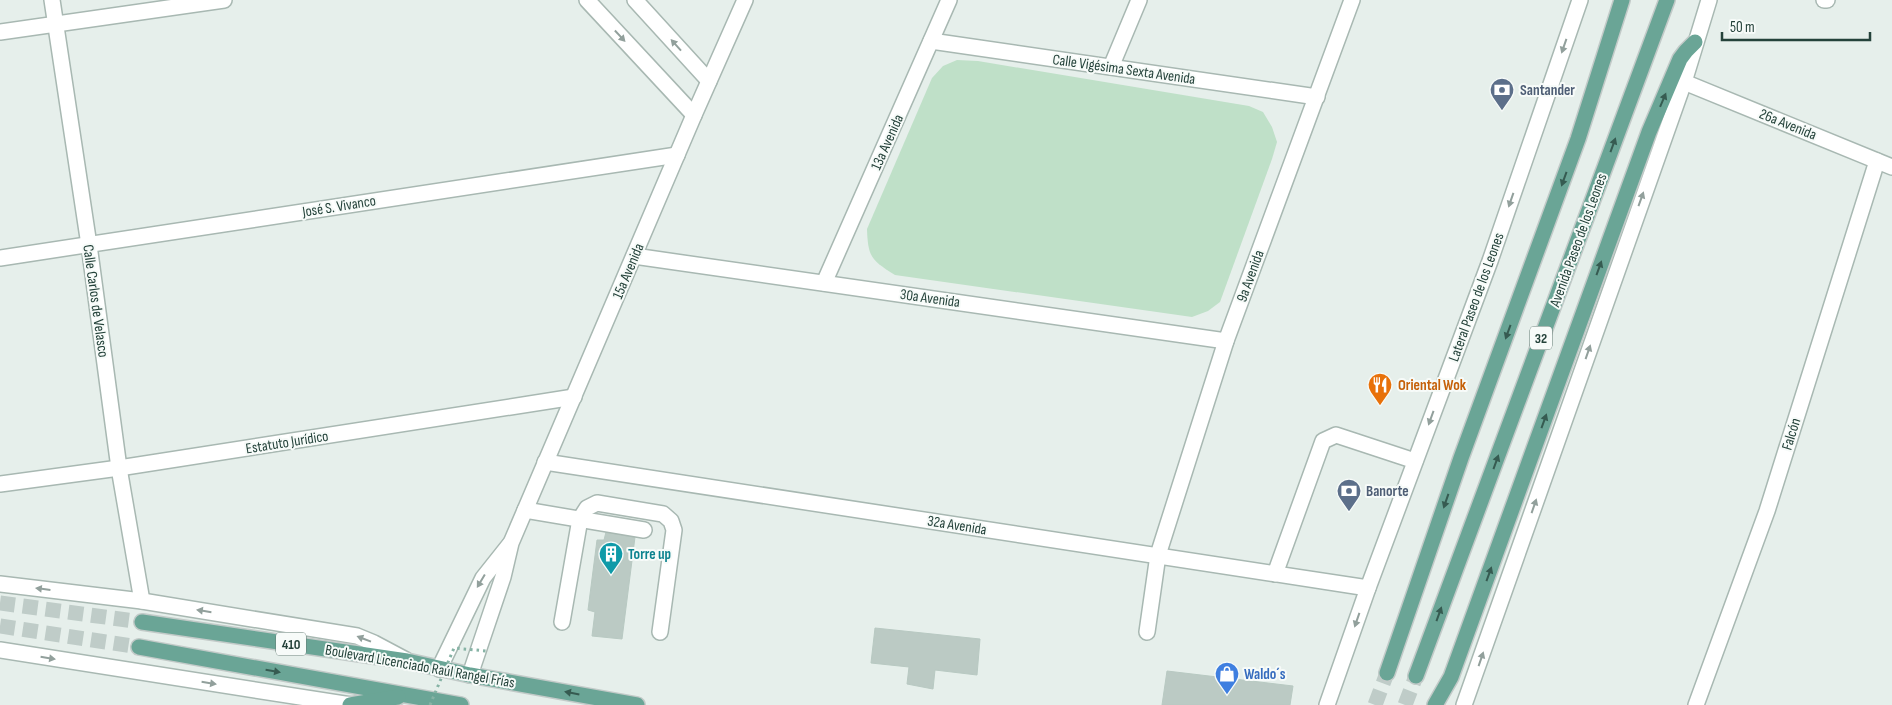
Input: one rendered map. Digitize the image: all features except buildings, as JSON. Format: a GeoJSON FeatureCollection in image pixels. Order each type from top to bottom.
{"type":"FeatureCollection","features":[{"type":"Feature","properties":{"kind":"main road","name":"32"},"geometry":{"type":"LineString","coordinates":[[1387,673],[1461,458],[1578,139],[1622,0]]}},
{"type":"Feature","properties":{"kind":"main road","name":"Avenida Paseo de los Leones"},"geometry":{"type":"LineString","coordinates":[[1416,676],[1667,0]]}},
{"type":"Feature","properties":{"kind":"main road"},"geometry":{"type":"LineString","coordinates":[[1437,703],[1451,678],[1649,132],[1680,59],[1695,42]]}},
{"type":"Feature","properties":{"kind":"main road","name":"Boulevard Licenciado Raúl Rangel Frías"},"geometry":{"type":"LineString","coordinates":[[142,622],[407,661],[470,675],[637,705]]}},
{"type":"Feature","properties":{"kind":"main road","name":"Boulevard Licenciado Raúl Rangel Frías"},"geometry":{"type":"LineString","coordinates":[[139,647],[412,695],[458,705]]}},
{"type":"Feature","properties":{"kind":"main road"},"geometry":{"type":"LineString","coordinates":[[350,705],[412,695]]}},
{"type":"Feature","properties":{"kind":"street","name":"Calle Carlos de Velasco"},"geometry":{"type":"LineString","coordinates":[[52,0],[89,244],[119,468],[142,601]]}},
{"type":"Feature","properties":{"kind":"street"},"geometry":{"type":"LineString","coordinates":[[0,32],[224,0]]}},
{"type":"Feature","properties":{"kind":"street"},"geometry":{"type":"LineString","coordinates":[[587,0],[694,115]]}},
{"type":"Feature","properties":{"kind":"street"},"geometry":{"type":"LineString","coordinates":[[635,0],[709,81]]}},
{"type":"Feature","properties":{"kind":"street","name":"15a Avenida"},"geometry":{"type":"LineString","coordinates":[[470,675],[503,577],[511,543],[745,0]]}},
{"type":"Feature","properties":{"kind":"street","name":"13a Avenida"},"geometry":{"type":"LineString","coordinates":[[824,283],[950,0]]}},
{"type":"Feature","properties":{"kind":"street"},"geometry":{"type":"LineString","coordinates":[[1111,67],[1139,0]]}},
{"type":"Feature","properties":{"kind":"street","name":"9a Avenida"},"geometry":{"type":"LineString","coordinates":[[1147,632],[1158,556],[1226,341],[1352,0]]}},
{"type":"Feature","properties":{"kind":"street","name":"Lateral Paseo de los Leones"},"geometry":{"type":"LineString","coordinates":[[1330,702],[1368,588],[1490,261],[1580,0]]}},
{"type":"Feature","properties":{"kind":"street"},"geometry":{"type":"LineString","coordinates":[[1464,702],[1684,82],[1709,0]]}},
{"type":"Feature","properties":{"kind":"street","name":"Calle Vigésima Sexta Avenida"},"geometry":{"type":"LineString","coordinates":[[931,41],[1317,97]]}},
{"type":"Feature","properties":{"kind":"street","name":"26a Avenida"},"geometry":{"type":"LineString","coordinates":[[1684,82],[1892,167]]}},
{"type":"Feature","properties":{"kind":"street","name":"José S. Vivanco"},"geometry":{"type":"LineString","coordinates":[[0,258],[677,155]]}},
{"type":"Feature","properties":{"kind":"street","name":"Falcón"},"geometry":{"type":"LineString","coordinates":[[1696,705],[1767,511],[1877,161]]}},
{"type":"Feature","properties":{"kind":"street","name":"30a Avenida"},"geometry":{"type":"LineString","coordinates":[[634,256],[1226,341]]}},
{"type":"Feature","properties":{"kind":"street","name":"Estatuto Jurídico"},"geometry":{"type":"LineString","coordinates":[[0,484],[119,468],[574,397]]}},
{"type":"Feature","properties":{"kind":"street"},"geometry":{"type":"LineString","coordinates":[[1275,574],[1323,441],[1336,435],[1415,461]]}},
{"type":"Feature","properties":{"kind":"street","name":"32a Avenida"},"geometry":{"type":"LineString","coordinates":[[545,462],[1368,588]]}},
{"type":"Feature","properties":{"kind":"street"},"geometry":{"type":"LineString","coordinates":[[562,622],[580,519],[587,508],[597,502],[664,514],[671,521],[674,530],[660,632]]}},
{"type":"Feature","properties":{"kind":"street"},"geometry":{"type":"LineString","coordinates":[[525,510],[644,530]]}},
{"type":"Feature","properties":{"kind":"street","name":"15a Avenida"},"geometry":{"type":"LineString","coordinates":[[439,669],[483,578],[511,543]]}},
{"type":"Feature","properties":{"kind":"street"},"geometry":{"type":"LineString","coordinates":[[0,584],[142,601],[357,636],[407,661]]}},
{"type":"Feature","properties":{"kind":"street"},"geometry":{"type":"LineString","coordinates":[[0,650],[350,705]]}},
{"type":"Feature","properties":{"kind":"path"},"geometry":{"type":"LineString","coordinates":[[430,705],[454,648],[486,651]]}},
{"type":"Feature","properties":{"kind":"green space"},"geometry":{"type":"Polygon","coordinates":[[[957,60],[978,61],[1249,106],[1263,112],[1272,127],[1277,142],[1220,302],[1208,311],[1192,317],[895,275],[876,261],[872,257],[868,246],[867,229],[932,78],[943,66],[957,60]]]}},
{"type":"Feature","properties":{"kind":"tunnel"},"geometry":{"type":"LineString","coordinates":[[0,603],[142,622]]}},
{"type":"Feature","properties":{"kind":"tunnel"},"geometry":{"type":"LineString","coordinates":[[0,626],[139,647]]}},
{"type":"Feature","properties":{"kind":"tunnel"},"geometry":{"type":"LineString","coordinates":[[1375,705],[1387,673]]}},
{"type":"Feature","properties":{"kind":"tunnel"},"geometry":{"type":"LineString","coordinates":[[1405,705],[1416,676]]}},
{"type":"Feature","properties":{"kind":"place","name":"Santander"},"geometry":{"type":"Point","coordinates":[1502,111]}},
{"type":"Feature","properties":{"kind":"place","name":"Oriental Wok"},"geometry":{"type":"Point","coordinates":[1380,406]}},
{"type":"Feature","properties":{"kind":"place","name":"Banorte"},"geometry":{"type":"Point","coordinates":[1349,512]}},
{"type":"Feature","properties":{"kind":"place","name":"Torre up"},"geometry":{"type":"Point","coordinates":[611,575]}},
{"type":"Feature","properties":{"kind":"place","name":"Waldo´s"},"geometry":{"type":"Point","coordinates":[1227,695]}}]}
